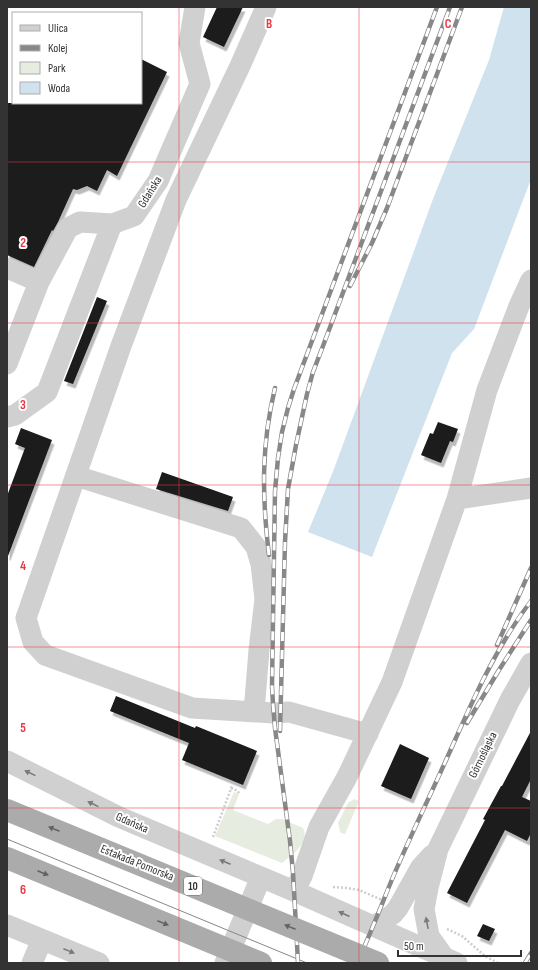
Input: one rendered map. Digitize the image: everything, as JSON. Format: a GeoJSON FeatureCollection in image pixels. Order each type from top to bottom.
{"type":"FeatureCollection","features":[{"type":"Feature","properties":{"kind":"main road","name":"Estakada Pomorska"},"geometry":{"type":"LineString","coordinates":[[7,810],[378,963]]}},
{"type":"Feature","properties":{"kind":"main road"},"geometry":{"type":"LineString","coordinates":[[7,858],[261,963]]}},
{"type":"Feature","properties":{"kind":"street","name":"Gdańska"},"geometry":{"type":"LineString","coordinates":[[7,364],[39,282],[68,228],[80,222],[112,224],[134,216],[158,181],[200,84],[189,43],[195,7]]}},
{"type":"Feature","properties":{"kind":"street"},"geometry":{"type":"LineString","coordinates":[[266,7],[240,66],[176,200],[121,346],[26,618],[33,642],[45,655],[192,708],[274,713],[289,712],[368,734]]}},
{"type":"Feature","properties":{"kind":"street"},"geometry":{"type":"LineString","coordinates":[[7,417],[15,416],[47,392],[112,224]]}},
{"type":"Feature","properties":{"kind":"street"},"geometry":{"type":"LineString","coordinates":[[7,268],[39,282]]}},
{"type":"Feature","properties":{"kind":"street"},"geometry":{"type":"LineString","coordinates":[[294,891],[302,876],[319,827],[347,777],[392,682],[457,499],[487,390],[519,306],[531,280]]}},
{"type":"Feature","properties":{"kind":"street"},"geometry":{"type":"LineString","coordinates":[[76,476],[241,528],[256,547],[261,564],[265,599],[254,712]]}},
{"type":"Feature","properties":{"kind":"street"},"geometry":{"type":"LineString","coordinates":[[457,499],[531,488]]}},
{"type":"Feature","properties":{"kind":"street","name":"Górnośląska"},"geometry":{"type":"LineString","coordinates":[[450,960],[429,936],[424,909],[438,849],[510,700],[531,663]]}},
{"type":"Feature","properties":{"kind":"street","name":"Gdańska"},"geometry":{"type":"LineString","coordinates":[[7,761],[119,817],[294,891],[450,960]]}},
{"type":"Feature","properties":{"kind":"street","name":"Górnośląska"},"geometry":{"type":"LineString","coordinates":[[373,926],[384,921],[393,914],[398,908],[421,867],[438,849]]}},
{"type":"Feature","properties":{"kind":"street"},"geometry":{"type":"LineString","coordinates":[[225,963],[261,877]]}},
{"type":"Feature","properties":{"kind":"street"},"geometry":{"type":"LineString","coordinates":[[7,925],[99,963]]}},
{"type":"Feature","properties":{"kind":"street"},"geometry":{"type":"LineString","coordinates":[[32,963],[42,940]]}},
{"type":"Feature","properties":{"kind":"path"},"geometry":{"type":"LineString","coordinates":[[212,838],[232,787],[238,791],[239,794]]}},
{"type":"Feature","properties":{"kind":"green space"},"geometry":{"type":"Polygon","coordinates":[[[234,792],[239,794],[233,810],[268,824],[276,819],[282,819],[303,828],[305,833],[304,839],[299,848],[282,863],[215,836],[234,792]]]}},
{"type":"Feature","properties":{"kind":"green space"},"geometry":{"type":"Polygon","coordinates":[[[354,799],[359,801],[345,834],[341,833],[338,823],[348,803],[354,799]]]}},
{"type":"Feature","properties":{"kind":"water"},"geometry":{"type":"Polygon","coordinates":[[[504,7],[531,7],[531,179],[474,329],[452,353],[372,557],[308,532],[334,469],[433,199],[489,60],[504,7]]]}},
{"type":"Feature","properties":{"kind":"building"},"geometry":{"type":"Polygon","coordinates":[[[217,7],[243,7],[224,47],[203,37],[217,7]]]}},
{"type":"Feature","properties":{"kind":"building"},"geometry":{"type":"Polygon","coordinates":[[[142,60],[167,72],[117,176],[107,170],[97,191],[87,186],[77,190],[73,189],[58,222],[53,231],[52,230],[34,267],[7,255],[7,103],[142,104],[142,60]]]}},
{"type":"Feature","properties":{"kind":"building"},"geometry":{"type":"Polygon","coordinates":[[[97,297],[107,301],[73,384],[64,381],[97,297]]]}},
{"type":"Feature","properties":{"kind":"building"},"geometry":{"type":"Polygon","coordinates":[[[438,422],[458,429],[453,442],[450,441],[441,463],[421,455],[430,433],[433,434],[438,422]]]}},
{"type":"Feature","properties":{"kind":"building"},"geometry":{"type":"Polygon","coordinates":[[[21,428],[52,440],[7,556],[7,496],[25,448],[15,444],[21,428]]]}},
{"type":"Feature","properties":{"kind":"building"},"geometry":{"type":"Polygon","coordinates":[[[162,472],[233,497],[228,511],[156,489],[162,472]]]}},
{"type":"Feature","properties":{"kind":"building"},"geometry":{"type":"Polygon","coordinates":[[[116,696],[257,751],[243,785],[182,760],[189,743],[110,711],[116,696]]]}},
{"type":"Feature","properties":{"kind":"building"},"geometry":{"type":"Polygon","coordinates":[[[531,731],[531,779],[522,797],[531,801],[531,833],[527,841],[505,830],[467,903],[447,893],[485,820],[483,819],[531,731]]]}},
{"type":"Feature","properties":{"kind":"building"},"geometry":{"type":"Polygon","coordinates":[[[400,744],[429,758],[411,799],[381,786],[400,744]]]}},
{"type":"Feature","properties":{"kind":"building"},"geometry":{"type":"Polygon","coordinates":[[[483,924],[495,929],[489,941],[477,936],[483,924]]]}},
{"type":"Feature","properties":{"kind":"tram line"},"geometry":{"type":"LineString","coordinates":[[7,839],[307,963]]}},
{"type":"Feature","properties":{"kind":"railway"},"geometry":{"type":"LineString","coordinates":[[298,963],[290,841],[275,728],[272,686],[275,491],[278,458],[282,432],[294,389],[437,7]]}},
{"type":"Feature","properties":{"kind":"railway"},"geometry":{"type":"LineString","coordinates":[[280,731],[285,542],[288,489],[307,394],[313,372],[450,7]]}},
{"type":"Feature","properties":{"kind":"railway"},"geometry":{"type":"LineString","coordinates":[[350,286],[372,243],[387,208],[462,7]]}},
{"type":"Feature","properties":{"kind":"railway"},"geometry":{"type":"LineString","coordinates":[[269,555],[265,513],[264,472],[267,430],[275,388]]}},
{"type":"Feature","properties":{"kind":"railway"},"geometry":{"type":"LineString","coordinates":[[497,645],[531,568]]}},
{"type":"Feature","properties":{"kind":"railway"},"geometry":{"type":"LineString","coordinates":[[357,963],[399,862],[484,677],[506,638],[531,601]]}},
{"type":"Feature","properties":{"kind":"railway"},"geometry":{"type":"LineString","coordinates":[[467,723],[531,620]]}},
{"type":"Feature","properties":{"kind":"railway"},"geometry":{"type":"LineString","coordinates":[[525,963],[531,953]]}}]}
